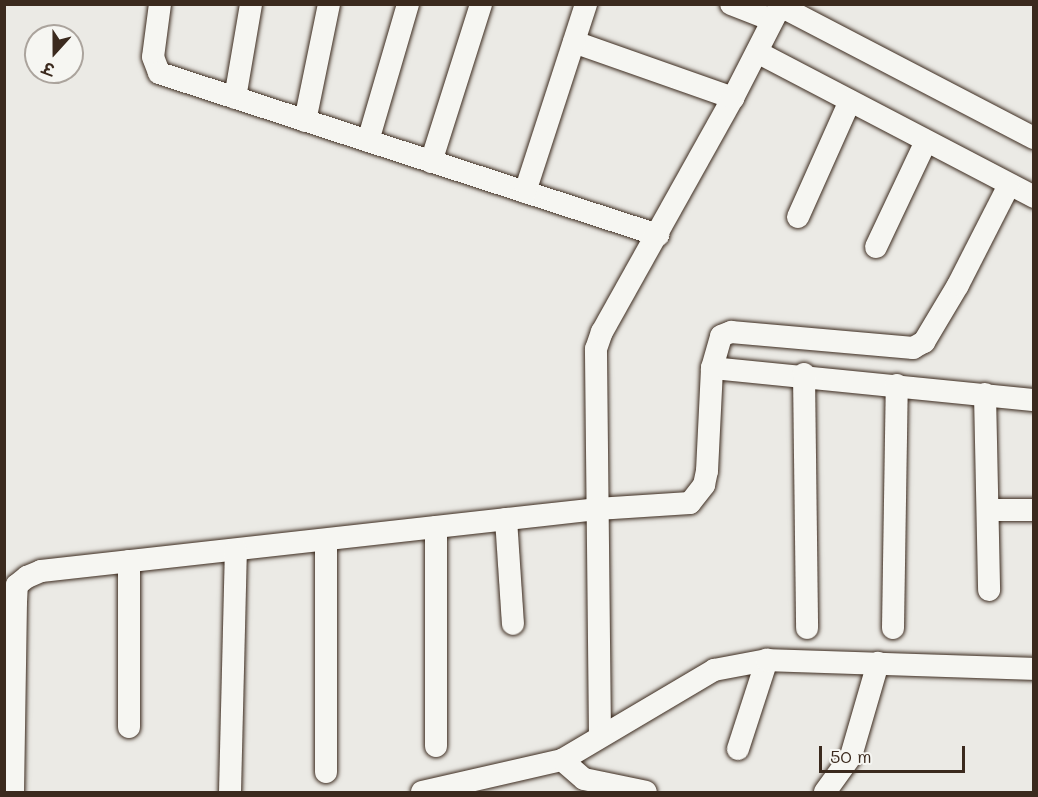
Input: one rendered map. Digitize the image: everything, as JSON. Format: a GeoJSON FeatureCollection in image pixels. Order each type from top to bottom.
{"type":"FeatureCollection","features":[{"type":"Feature","properties":{"kind":"street"},"geometry":{"type":"LineString","coordinates":[[160,4],[153,67],[159,73],[658,235]]}},
{"type":"Feature","properties":{"kind":"street"},"geometry":{"type":"LineString","coordinates":[[235,98],[251,4]]}},
{"type":"Feature","properties":{"kind":"street"},"geometry":{"type":"LineString","coordinates":[[305,121],[329,4]]}},
{"type":"Feature","properties":{"kind":"street"},"geometry":{"type":"LineString","coordinates":[[368,141],[408,4]]}},
{"type":"Feature","properties":{"kind":"street"},"geometry":{"type":"LineString","coordinates":[[431,162],[481,4]]}},
{"type":"Feature","properties":{"kind":"street"},"geometry":{"type":"LineString","coordinates":[[525,192],[586,4]]}},
{"type":"Feature","properties":{"kind":"street"},"geometry":{"type":"LineString","coordinates":[[731,4],[772,20]]}},
{"type":"Feature","properties":{"kind":"street"},"geometry":{"type":"LineString","coordinates":[[600,736],[596,349],[602,332],[733,98],[778,10],[788,10],[1034,138]]}},
{"type":"Feature","properties":{"kind":"street"},"geometry":{"type":"LineString","coordinates":[[574,42],[733,98]]}},
{"type":"Feature","properties":{"kind":"street"},"geometry":{"type":"LineString","coordinates":[[757,52],[1034,197]]}},
{"type":"Feature","properties":{"kind":"street"},"geometry":{"type":"LineString","coordinates":[[798,217],[850,101]]}},
{"type":"Feature","properties":{"kind":"street"},"geometry":{"type":"LineString","coordinates":[[876,247],[926,141]]}},
{"type":"Feature","properties":{"kind":"street"},"geometry":{"type":"LineString","coordinates":[[13,792],[10,667],[17,585],[42,571],[597,509],[690,503],[698,497],[707,471],[712,368],[721,336],[731,332],[913,348],[924,342],[958,285],[1009,184]]}},
{"type":"Feature","properties":{"kind":"street"},"geometry":{"type":"LineString","coordinates":[[712,368],[804,374],[1034,400]]}},
{"type":"Feature","properties":{"kind":"street"},"geometry":{"type":"LineString","coordinates":[[804,374],[807,628]]}},
{"type":"Feature","properties":{"kind":"street"},"geometry":{"type":"LineString","coordinates":[[893,628],[897,385]]}},
{"type":"Feature","properties":{"kind":"street"},"geometry":{"type":"LineString","coordinates":[[985,394],[989,590]]}},
{"type":"Feature","properties":{"kind":"street"},"geometry":{"type":"LineString","coordinates":[[988,510],[1034,510]]}},
{"type":"Feature","properties":{"kind":"street"},"geometry":{"type":"LineString","coordinates":[[506,519],[513,624]]}},
{"type":"Feature","properties":{"kind":"street"},"geometry":{"type":"LineString","coordinates":[[436,527],[436,746]]}},
{"type":"Feature","properties":{"kind":"street"},"geometry":{"type":"LineString","coordinates":[[326,540],[326,772]]}},
{"type":"Feature","properties":{"kind":"street"},"geometry":{"type":"LineString","coordinates":[[230,792],[236,550]]}},
{"type":"Feature","properties":{"kind":"street"},"geometry":{"type":"LineString","coordinates":[[129,561],[129,727]]}},
{"type":"Feature","properties":{"kind":"street"},"geometry":{"type":"LineString","coordinates":[[738,749],[767,660]]}},
{"type":"Feature","properties":{"kind":"street"},"geometry":{"type":"LineString","coordinates":[[422,792],[562,760],[714,669],[767,660],[1034,669]]}},
{"type":"Feature","properties":{"kind":"street"},"geometry":{"type":"LineString","coordinates":[[825,792],[851,756],[879,663]]}},
{"type":"Feature","properties":{"kind":"street"},"geometry":{"type":"LineString","coordinates":[[562,760],[584,779],[646,792]]}}]}
